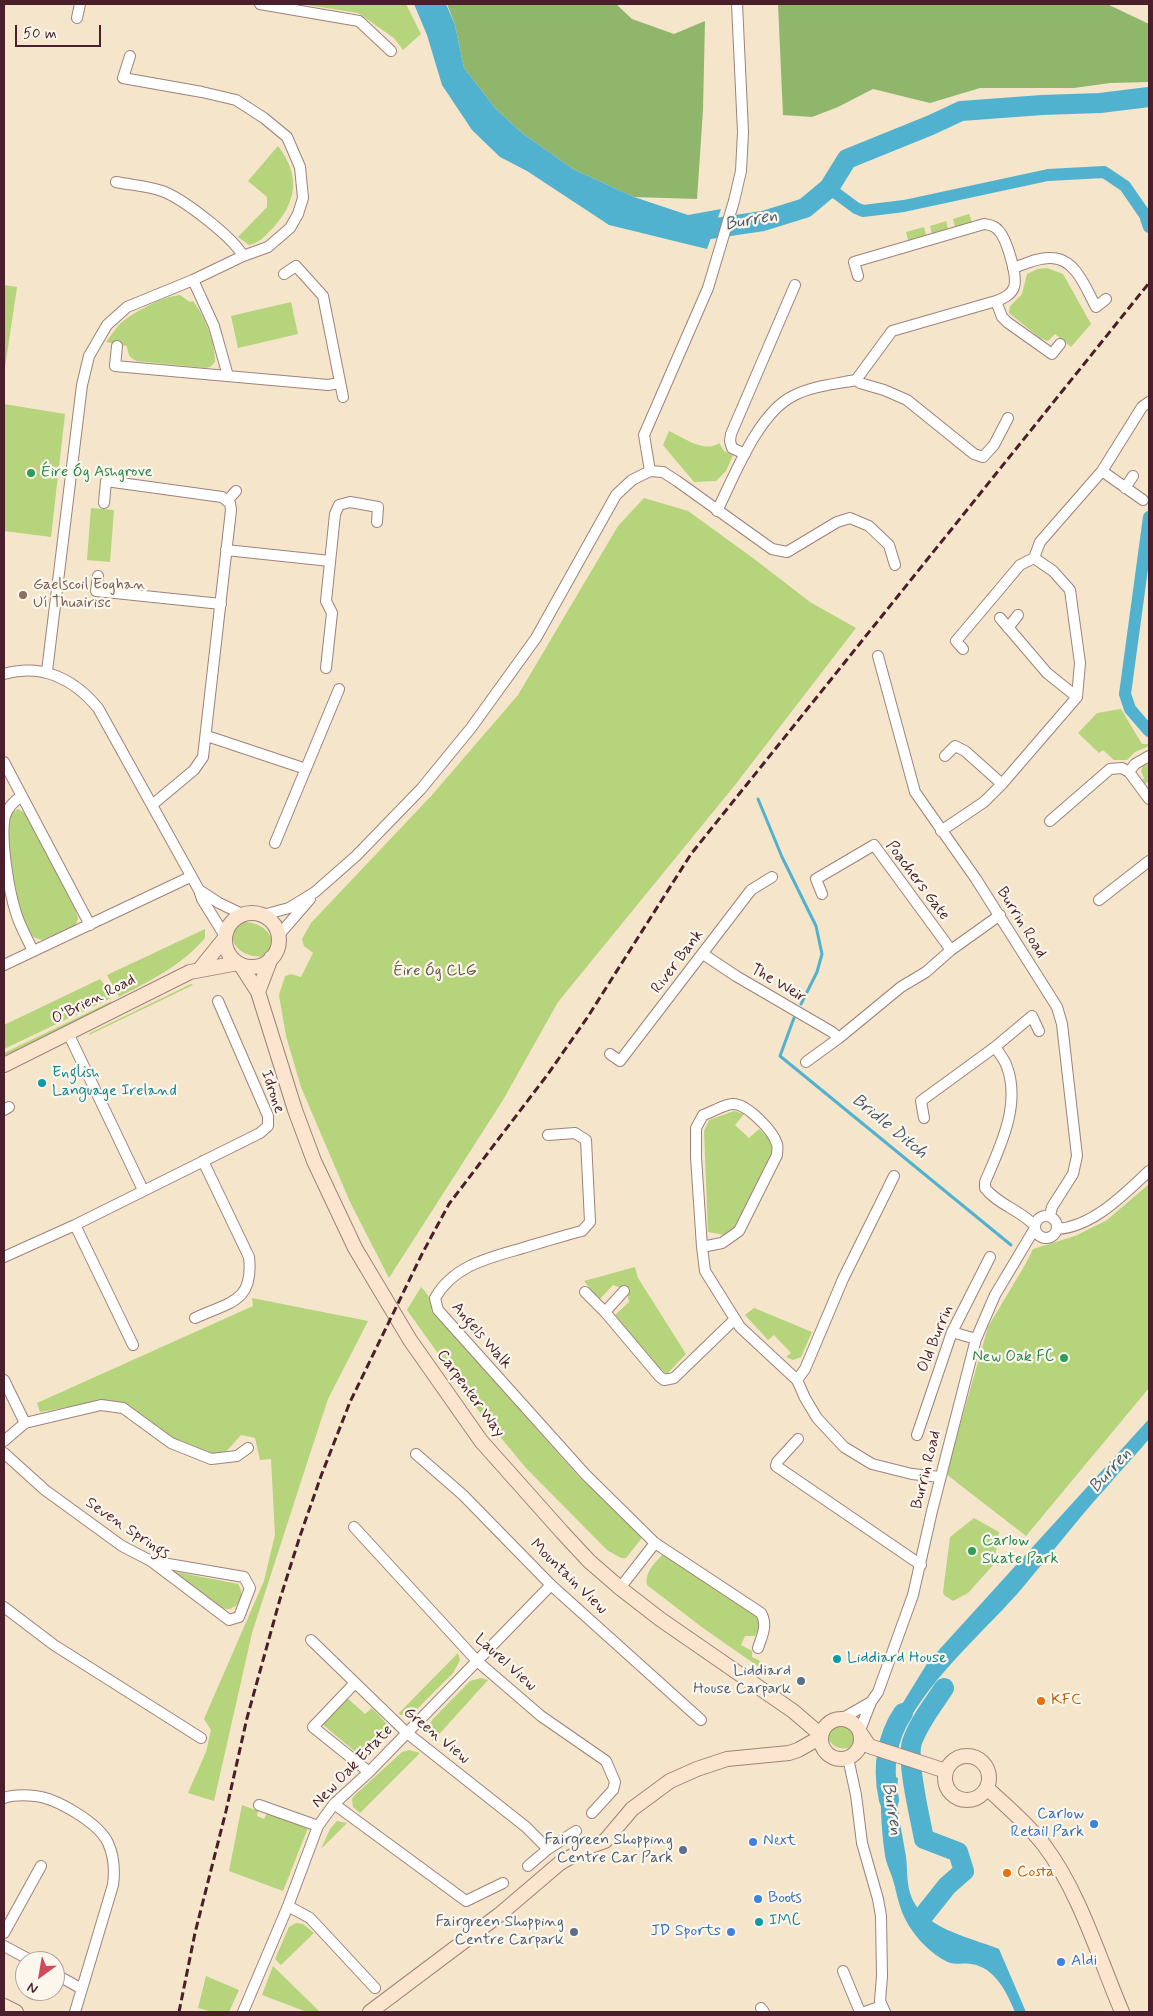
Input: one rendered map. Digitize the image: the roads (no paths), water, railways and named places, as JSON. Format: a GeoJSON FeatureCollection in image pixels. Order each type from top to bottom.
{"type":"FeatureCollection","features":[{"type":"Feature","properties":{"kind":"street"},"geometry":{"type":"LineString","coordinates":[[77,18],[80,4]]}},
{"type":"Feature","properties":{"kind":"street"},"geometry":{"type":"LineString","coordinates":[[260,4],[297,7],[359,21],[391,51]]}},
{"type":"Feature","properties":{"kind":"street"},"geometry":{"type":"LineString","coordinates":[[650,471],[644,435],[708,288],[741,171],[744,132],[737,4]]}},
{"type":"Feature","properties":{"kind":"street"},"geometry":{"type":"LineString","coordinates":[[47,672],[82,385],[90,356],[107,325],[127,308],[243,256],[268,247],[290,228],[304,198],[300,167],[287,137],[264,118],[236,100],[123,78],[130,56]]}},
{"type":"Feature","properties":{"kind":"street"},"geometry":{"type":"LineString","coordinates":[[116,182],[162,191],[169,195],[213,226],[238,248],[243,256]]}},
{"type":"Feature","properties":{"kind":"street"},"geometry":{"type":"LineString","coordinates":[[717,511],[745,454],[773,410],[793,396],[820,387],[856,380],[892,331],[996,301],[1009,294],[1014,288],[1015,280],[1013,268],[1001,233],[997,228],[984,224],[854,262],[858,276]]}},
{"type":"Feature","properties":{"kind":"street"},"geometry":{"type":"LineString","coordinates":[[1013,268],[1050,257],[1058,259],[1068,263],[1076,271],[1096,308],[1106,299]]}},
{"type":"Feature","properties":{"kind":"street"},"geometry":{"type":"LineString","coordinates":[[284,274],[296,266],[322,296],[343,397]]}},
{"type":"Feature","properties":{"kind":"street"},"geometry":{"type":"LineString","coordinates":[[193,280],[214,326],[228,376]]}},
{"type":"Feature","properties":{"kind":"street"},"geometry":{"type":"LineString","coordinates":[[745,454],[732,448],[731,434],[795,285]]}},
{"type":"Feature","properties":{"kind":"street"},"geometry":{"type":"LineString","coordinates":[[996,301],[1002,317],[1007,322],[1052,354],[1060,344]]}},
{"type":"Feature","properties":{"kind":"street"},"geometry":{"type":"LineString","coordinates":[[117,346],[116,366],[328,384],[340,383]]}},
{"type":"Feature","properties":{"kind":"street"},"geometry":{"type":"LineString","coordinates":[[856,380],[907,400],[974,454],[983,457],[994,445],[1008,418]]}},
{"type":"Feature","properties":{"kind":"street"},"geometry":{"type":"LineString","coordinates":[[963,649],[956,641],[1020,566],[1034,558],[1040,542],[1102,471],[1142,407],[1149,402]]}},
{"type":"Feature","properties":{"kind":"street"},"geometry":{"type":"LineString","coordinates":[[278,936],[315,892],[356,856],[402,810],[471,728],[536,638],[616,495],[632,480],[650,471],[663,472],[772,549],[787,552],[836,522],[850,518],[869,526],[889,545],[894,565]]}},
{"type":"Feature","properties":{"kind":"street"},"geometry":{"type":"LineString","coordinates":[[1102,471],[1143,500]]}},
{"type":"Feature","properties":{"kind":"street"},"geometry":{"type":"LineString","coordinates":[[1125,488],[1133,476]]}},
{"type":"Feature","properties":{"kind":"street"},"geometry":{"type":"LineString","coordinates":[[104,503],[106,481],[222,497],[230,503],[231,510],[207,736],[203,756],[194,770],[152,805]]}},
{"type":"Feature","properties":{"kind":"street"},"geometry":{"type":"LineString","coordinates":[[227,501],[236,491]]}},
{"type":"Feature","properties":{"kind":"street"},"geometry":{"type":"LineString","coordinates":[[326,668],[332,613],[326,601],[335,514],[339,505],[350,502],[378,507],[377,522]]}},
{"type":"Feature","properties":{"kind":"street"},"geometry":{"type":"LineString","coordinates":[[226,550],[330,561]]}},
{"type":"Feature","properties":{"kind":"street"},"geometry":{"type":"LineString","coordinates":[[942,831],[984,802],[1002,784],[1077,697],[1080,663],[1070,590],[1053,571],[1034,558]]}},
{"type":"Feature","properties":{"kind":"street"},"geometry":{"type":"LineString","coordinates":[[98,576],[96,590],[221,604]]}},
{"type":"Feature","properties":{"kind":"street"},"geometry":{"type":"LineString","coordinates":[[1008,628],[1018,615]]}},
{"type":"Feature","properties":{"kind":"street"},"geometry":{"type":"LineString","coordinates":[[1000,618],[1047,673],[1077,697]]}},
{"type":"Feature","properties":{"kind":"street","name":"Burrin Road"},"geometry":{"type":"LineString","coordinates":[[878,656],[915,792],[976,879],[1057,1007],[1062,1024],[1077,1156],[1073,1174],[1052,1207],[1050,1216]]}},
{"type":"Feature","properties":{"kind":"street"},"geometry":{"type":"LineString","coordinates":[[4,674],[30,670],[47,672],[73,684],[87,695],[98,708],[190,877],[199,890],[202,899],[225,937],[228,952],[239,963],[253,967],[266,963],[271,958]]}},
{"type":"Feature","properties":{"kind":"street"},"geometry":{"type":"LineString","coordinates":[[275,843],[339,689]]}},
{"type":"Feature","properties":{"kind":"street"},"geometry":{"type":"LineString","coordinates":[[207,736],[306,769]]}},
{"type":"Feature","properties":{"kind":"street"},"geometry":{"type":"LineString","coordinates":[[945,756],[955,746],[965,751],[1002,784]]}},
{"type":"Feature","properties":{"kind":"street"},"geometry":{"type":"LineString","coordinates":[[1129,772],[1135,764],[1149,756]]}},
{"type":"Feature","properties":{"kind":"street"},"geometry":{"type":"LineString","coordinates":[[4,762],[90,924]]}},
{"type":"Feature","properties":{"kind":"street"},"geometry":{"type":"LineString","coordinates":[[1050,821],[1110,768],[1122,768],[1129,772],[1149,799]]}},
{"type":"Feature","properties":{"kind":"street"},"geometry":{"type":"LineString","coordinates":[[22,796],[14,802],[5,817],[4,842],[9,885],[13,901],[17,916],[33,951]]}},
{"type":"Feature","properties":{"kind":"street","name":"Poachers Gate"},"geometry":{"type":"LineString","coordinates":[[822,894],[816,879],[874,845],[951,950]]}},
{"type":"Feature","properties":{"kind":"street"},"geometry":{"type":"LineString","coordinates":[[1099,900],[1149,861]]}},
{"type":"Feature","properties":{"kind":"street"},"geometry":{"type":"LineString","coordinates":[[4,965],[190,877]]}},
{"type":"Feature","properties":{"kind":"street","name":"River Bank"},"geometry":{"type":"LineString","coordinates":[[610,1054],[620,1062],[751,890],[772,877]]}},
{"type":"Feature","properties":{"kind":"street"},"geometry":{"type":"LineString","coordinates":[[199,890],[219,903],[242,914]]}},
{"type":"Feature","properties":{"kind":"street"},"geometry":{"type":"LineString","coordinates":[[225,937],[230,923],[242,914],[263,915],[289,908],[315,892]]}},
{"type":"Feature","properties":{"kind":"street"},"geometry":{"type":"LineString","coordinates":[[258,992],[276,950],[278,936],[274,924],[263,915]]}},
{"type":"Feature","properties":{"kind":"street"},"geometry":{"type":"LineString","coordinates":[[806,1062],[901,988],[926,972],[951,950],[1000,916]]}},
{"type":"Feature","properties":{"kind":"street","name":"O'Brien Road"},"geometry":{"type":"LineString","coordinates":[[200,969],[225,937]]}},
{"type":"Feature","properties":{"kind":"street","name":"The Weir"},"geometry":{"type":"LineString","coordinates":[[703,954],[839,1038]]}},
{"type":"Feature","properties":{"kind":"street","name":"O'Brien Road"},"geometry":{"type":"LineString","coordinates":[[4,1065],[190,972],[239,963]]}},
{"type":"Feature","properties":{"kind":"street","name":"Carpenter Way"},"geometry":{"type":"LineString","coordinates":[[239,963],[258,992],[286,1084],[314,1161],[355,1248],[384,1299],[442,1387],[481,1441],[568,1540],[620,1588],[660,1619],[793,1712],[824,1731]]}},
{"type":"Feature","properties":{"kind":"street","name":"Idrone"},"geometry":{"type":"LineString","coordinates":[[4,1257],[75,1225],[260,1133],[268,1126],[268,1116],[218,1001]]}},
{"type":"Feature","properties":{"kind":"street"},"geometry":{"type":"LineString","coordinates":[[924,1118],[921,1101],[995,1047],[1032,1016],[1039,1031]]}},
{"type":"Feature","properties":{"kind":"street"},"geometry":{"type":"LineString","coordinates":[[68,1033],[143,1190]]}},
{"type":"Feature","properties":{"kind":"street"},"geometry":{"type":"LineString","coordinates":[[995,1047],[1007,1066],[1011,1088],[1010,1113],[999,1148],[985,1182],[985,1188],[990,1194],[1034,1223],[1039,1236],[1042,1238]]}},
{"type":"Feature","properties":{"kind":"street"},"geometry":{"type":"LineString","coordinates":[[702,1247],[722,1243],[738,1231],[777,1155],[778,1146],[774,1137],[762,1122],[745,1108],[732,1104],[703,1115],[696,1128],[696,1157],[702,1247],[705,1271],[740,1327],[797,1380],[817,1418],[844,1447],[872,1464],[940,1477]]}},
{"type":"Feature","properties":{"kind":"street","name":"Angels Walk"},"geometry":{"type":"LineString","coordinates":[[548,1135],[575,1133],[586,1140],[590,1222],[582,1231],[478,1261],[458,1272],[442,1286],[435,1298],[438,1310],[584,1474],[655,1543],[761,1613],[765,1619],[765,1627],[758,1648]]}},
{"type":"Feature","properties":{"kind":"street"},"geometry":{"type":"LineString","coordinates":[[195,1318],[238,1299],[248,1285],[251,1274],[249,1258],[203,1161]]}},
{"type":"Feature","properties":{"kind":"street"},"geometry":{"type":"LineString","coordinates":[[1022,1249],[1042,1238],[1051,1237],[1057,1229],[1077,1224],[1098,1214],[1149,1171]]}},
{"type":"Feature","properties":{"kind":"street"},"geometry":{"type":"LineString","coordinates":[[797,1380],[805,1369],[843,1278],[894,1176]]}},
{"type":"Feature","properties":{"kind":"street"},"geometry":{"type":"LineString","coordinates":[[1034,1223],[1045,1216],[1050,1216],[1056,1222],[1057,1229]]}},
{"type":"Feature","properties":{"kind":"street","name":"Burrin Road"},"geometry":{"type":"LineString","coordinates":[[843,1718],[870,1702],[878,1692],[903,1625],[921,1565],[940,1477],[976,1339],[995,1295],[1022,1249],[1034,1223]]}},
{"type":"Feature","properties":{"kind":"street"},"geometry":{"type":"LineString","coordinates":[[75,1225],[133,1345]]}},
{"type":"Feature","properties":{"kind":"street","name":"Old Burrin"},"geometry":{"type":"LineString","coordinates":[[917,1434],[952,1332],[990,1257]]}},
{"type":"Feature","properties":{"kind":"street"},"geometry":{"type":"LineString","coordinates":[[605,1312],[624,1291]]}},
{"type":"Feature","properties":{"kind":"street"},"geometry":{"type":"LineString","coordinates":[[585,1292],[605,1312],[664,1380],[674,1378],[735,1319]]}},
{"type":"Feature","properties":{"kind":"street"},"geometry":{"type":"LineString","coordinates":[[952,1332],[976,1339]]}},
{"type":"Feature","properties":{"kind":"street"},"geometry":{"type":"LineString","coordinates":[[4,1380],[25,1422]]}},
{"type":"Feature","properties":{"kind":"street"},"geometry":{"type":"LineString","coordinates":[[4,1441],[25,1422],[101,1405],[123,1408],[171,1443],[211,1459],[237,1456],[248,1448]]}},
{"type":"Feature","properties":{"kind":"street"},"geometry":{"type":"LineString","coordinates":[[798,1439],[777,1462],[776,1466],[921,1565]]}},
{"type":"Feature","properties":{"kind":"street","name":"Seven Springs"},"geometry":{"type":"LineString","coordinates":[[4,1453],[45,1490],[122,1546],[151,1561],[229,1620],[239,1617],[250,1588],[244,1577],[151,1561]]}},
{"type":"Feature","properties":{"kind":"street","name":"Mountain View"},"geometry":{"type":"LineString","coordinates":[[416,1454],[464,1495],[551,1585],[701,1720]]}},
{"type":"Feature","properties":{"kind":"street","name":"Laurel View"},"geometry":{"type":"LineString","coordinates":[[354,1527],[477,1661],[541,1716],[606,1761],[613,1773],[615,1782],[613,1790],[592,1813]]}},
{"type":"Feature","properties":{"kind":"street"},"geometry":{"type":"LineString","coordinates":[[620,1588],[655,1543]]}},
{"type":"Feature","properties":{"kind":"street","name":"New Oak Estate"},"geometry":{"type":"LineString","coordinates":[[243,2012],[288,1906],[318,1826],[334,1804],[369,1772],[551,1585]]}},
{"type":"Feature","properties":{"kind":"street"},"geometry":{"type":"LineString","coordinates":[[4,1608],[54,1645],[201,1738]]}},
{"type":"Feature","properties":{"kind":"street","name":"Green View"},"geometry":{"type":"LineString","coordinates":[[310,1640],[406,1733],[526,1827],[548,1849]]}},
{"type":"Feature","properties":{"kind":"street"},"geometry":{"type":"LineString","coordinates":[[354,1684],[313,1727],[369,1772]]}},
{"type":"Feature","properties":{"kind":"street","name":"Burrin Road"},"geometry":{"type":"LineString","coordinates":[[859,1744],[870,1702]]}},
{"type":"Feature","properties":{"kind":"street"},"geometry":{"type":"LineString","coordinates":[[370,2012],[499,1915],[560,1863],[588,1847],[605,1841],[632,1809],[670,1780],[727,1759],[789,1753],[798,1750],[843,1718],[854,1723],[859,1744],[856,1795],[862,1843],[881,1916],[882,1976],[879,1990],[883,2009],[865,2012]]}},
{"type":"Feature","properties":{"kind":"street"},"geometry":{"type":"LineString","coordinates":[[824,1731],[822,1744],[829,1755]]}},
{"type":"Feature","properties":{"kind":"street"},"geometry":{"type":"LineString","coordinates":[[798,1750],[829,1755],[835,1758],[859,1744],[942,1770]]}},
{"type":"Feature","properties":{"kind":"street"},"geometry":{"type":"LineString","coordinates":[[967,1756],[974,1757],[987,1769],[989,1782],[987,1788],[976,1798],[962,1799],[950,1792],[942,1770],[954,1760],[967,1756]]}},
{"type":"Feature","properties":{"kind":"street"},"geometry":{"type":"LineString","coordinates":[[987,1788],[1038,1838],[1059,1867],[1082,1912],[1122,2012]]}},
{"type":"Feature","properties":{"kind":"street"},"geometry":{"type":"LineString","coordinates":[[4,1798],[37,1796],[84,1818],[98,1829],[108,1841],[113,1856],[113,1885],[74,2012]]}},
{"type":"Feature","properties":{"kind":"street"},"geometry":{"type":"LineString","coordinates":[[334,1804],[466,1901],[504,1883]]}},
{"type":"Feature","properties":{"kind":"street"},"geometry":{"type":"LineString","coordinates":[[259,1805],[318,1826]]}},
{"type":"Feature","properties":{"kind":"street"},"geometry":{"type":"LineString","coordinates":[[528,1866],[548,1849],[576,1832]]}},
{"type":"Feature","properties":{"kind":"street"},"geometry":{"type":"LineString","coordinates":[[4,1933],[41,1866]]}},
{"type":"Feature","properties":{"kind":"street"},"geometry":{"type":"LineString","coordinates":[[288,1906],[310,1918],[375,1988]]}},
{"type":"Feature","properties":{"kind":"street"},"geometry":{"type":"LineString","coordinates":[[842,1971],[860,2012]]}},
{"type":"Feature","properties":{"kind":"street"},"geometry":{"type":"LineString","coordinates":[[65,1980],[82,1989]]}},
{"type":"Feature","properties":{"kind":"street"},"geometry":{"type":"LineString","coordinates":[[4,2006],[16,2012]]}},
{"type":"Feature","properties":{"kind":"water"},"geometry":{"type":"Polygon","coordinates":[[[414,4],[446,4],[455,25],[464,68],[496,109],[522,133],[573,169],[634,197],[688,215],[721,209],[707,249],[609,225],[527,171],[500,157],[472,130],[442,85],[427,35],[414,4]]]}},
{"type":"Feature","properties":{"kind":"water"},"geometry":{"type":"Polygon","coordinates":[[[1149,93],[1149,105],[1119,110],[1118,94],[1136,95],[1149,93]]]}},
{"type":"Feature","properties":{"kind":"water"},"geometry":{"type":"Polygon","coordinates":[[[1149,1419],[1149,1439],[1083,1514],[1018,1593],[953,1662],[923,1698],[898,1740],[885,1736],[888,1727],[928,1662],[1149,1419]]]}},
{"type":"Feature","properties":{"kind":"water"},"geometry":{"type":"Polygon","coordinates":[[[881,1772],[898,1778],[900,1824],[906,1856],[908,1883],[915,1905],[924,1915],[947,1930],[999,1949],[1026,2012],[1015,2012],[1004,1989],[987,1970],[971,1964],[954,1964],[942,1959],[922,1943],[911,1929],[899,1903],[886,1858],[881,1814],[881,1772]]]}},
{"type":"Feature","properties":{"kind":"waterway","name":"Burren"},"geometry":{"type":"LineString","coordinates":[[687,229],[696,231],[763,221],[805,208],[829,188],[847,159],[961,111],[1100,103],[1149,97]]}},
{"type":"Feature","properties":{"kind":"waterway"},"geometry":{"type":"LineString","coordinates":[[829,188],[863,211],[904,206],[1048,175],[1104,172],[1125,186],[1145,215],[1149,227]]}},
{"type":"Feature","properties":{"kind":"waterway"},"geometry":{"type":"LineString","coordinates":[[1149,517],[1125,694],[1130,709],[1149,731]]}},
{"type":"Feature","properties":{"kind":"waterway","name":"Bridle Ditch"},"geometry":{"type":"LineString","coordinates":[[758,799],[782,857],[816,926],[822,954],[817,972],[801,1004]]}},
{"type":"Feature","properties":{"kind":"waterway","name":"Bridle Ditch"},"geometry":{"type":"LineString","coordinates":[[794,1018],[780,1056],[1011,1245]]}},
{"type":"Feature","properties":{"kind":"waterway"},"geometry":{"type":"LineString","coordinates":[[920,1920],[947,1886],[964,1871],[958,1852],[924,1839],[912,1775],[912,1742],[922,1721],[944,1688]]}},
{"type":"Feature","properties":{"kind":"waterway","name":"Burren"},"geometry":{"type":"LineString","coordinates":[[889,1800],[886,1777],[887,1755],[893,1733],[903,1713]]}},
{"type":"Feature","properties":{"kind":"railway"},"geometry":{"type":"LineString","coordinates":[[179,2012],[195,1933],[247,1718],[280,1599],[300,1536],[350,1402],[422,1254],[449,1204],[548,1074],[587,1018],[691,854],[1149,283]]}},
{"type":"Feature","properties":{"kind":"place","name":"Éire Óg Ashgrove"},"geometry":{"type":"Point","coordinates":[31,473]}},
{"type":"Feature","properties":{"kind":"place","name":"Gaelscoil Eoghan Uí Thuairisc"},"geometry":{"type":"Point","coordinates":[23,595]}},
{"type":"Feature","properties":{"kind":"place","name":"English Language Ireland"},"geometry":{"type":"Point","coordinates":[42,1083]}},
{"type":"Feature","properties":{"kind":"place","name":"New Oak FC"},"geometry":{"type":"Point","coordinates":[1064,1358]}},
{"type":"Feature","properties":{"kind":"place","name":"Carlow Skate Park"},"geometry":{"type":"Point","coordinates":[972,1551]}},
{"type":"Feature","properties":{"kind":"place","name":"Liddiard House"},"geometry":{"type":"Point","coordinates":[837,1659]}},
{"type":"Feature","properties":{"kind":"place","name":"Liddiard House Carpark"},"geometry":{"type":"Point","coordinates":[801,1681]}},
{"type":"Feature","properties":{"kind":"place","name":"KFC"},"geometry":{"type":"Point","coordinates":[1041,1701]}},
{"type":"Feature","properties":{"kind":"place","name":"Carlow Retail Park"},"geometry":{"type":"Point","coordinates":[1094,1824]}},
{"type":"Feature","properties":{"kind":"place","name":"Next"},"geometry":{"type":"Point","coordinates":[753,1842]}},
{"type":"Feature","properties":{"kind":"place","name":"Fairgreen Shopping Centre Car Park"},"geometry":{"type":"Point","coordinates":[683,1850]}},
{"type":"Feature","properties":{"kind":"place","name":"Costa"},"geometry":{"type":"Point","coordinates":[1007,1873]}},
{"type":"Feature","properties":{"kind":"place","name":"Boots"},"geometry":{"type":"Point","coordinates":[758,1899]}},
{"type":"Feature","properties":{"kind":"place","name":"IMC"},"geometry":{"type":"Point","coordinates":[759,1922]}},
{"type":"Feature","properties":{"kind":"place","name":"Fairgreen Shopping Centre Carpark"},"geometry":{"type":"Point","coordinates":[574,1932]}},
{"type":"Feature","properties":{"kind":"place","name":"JD Sports"},"geometry":{"type":"Point","coordinates":[731,1932]}},
{"type":"Feature","properties":{"kind":"place","name":"Aldi"},"geometry":{"type":"Point","coordinates":[1061,1962]}},
{"type":"Feature","properties":{"kind":"park label","name":"Éire Óg CLG"},"geometry":{"type":"Point","coordinates":[435,972]}}]}
